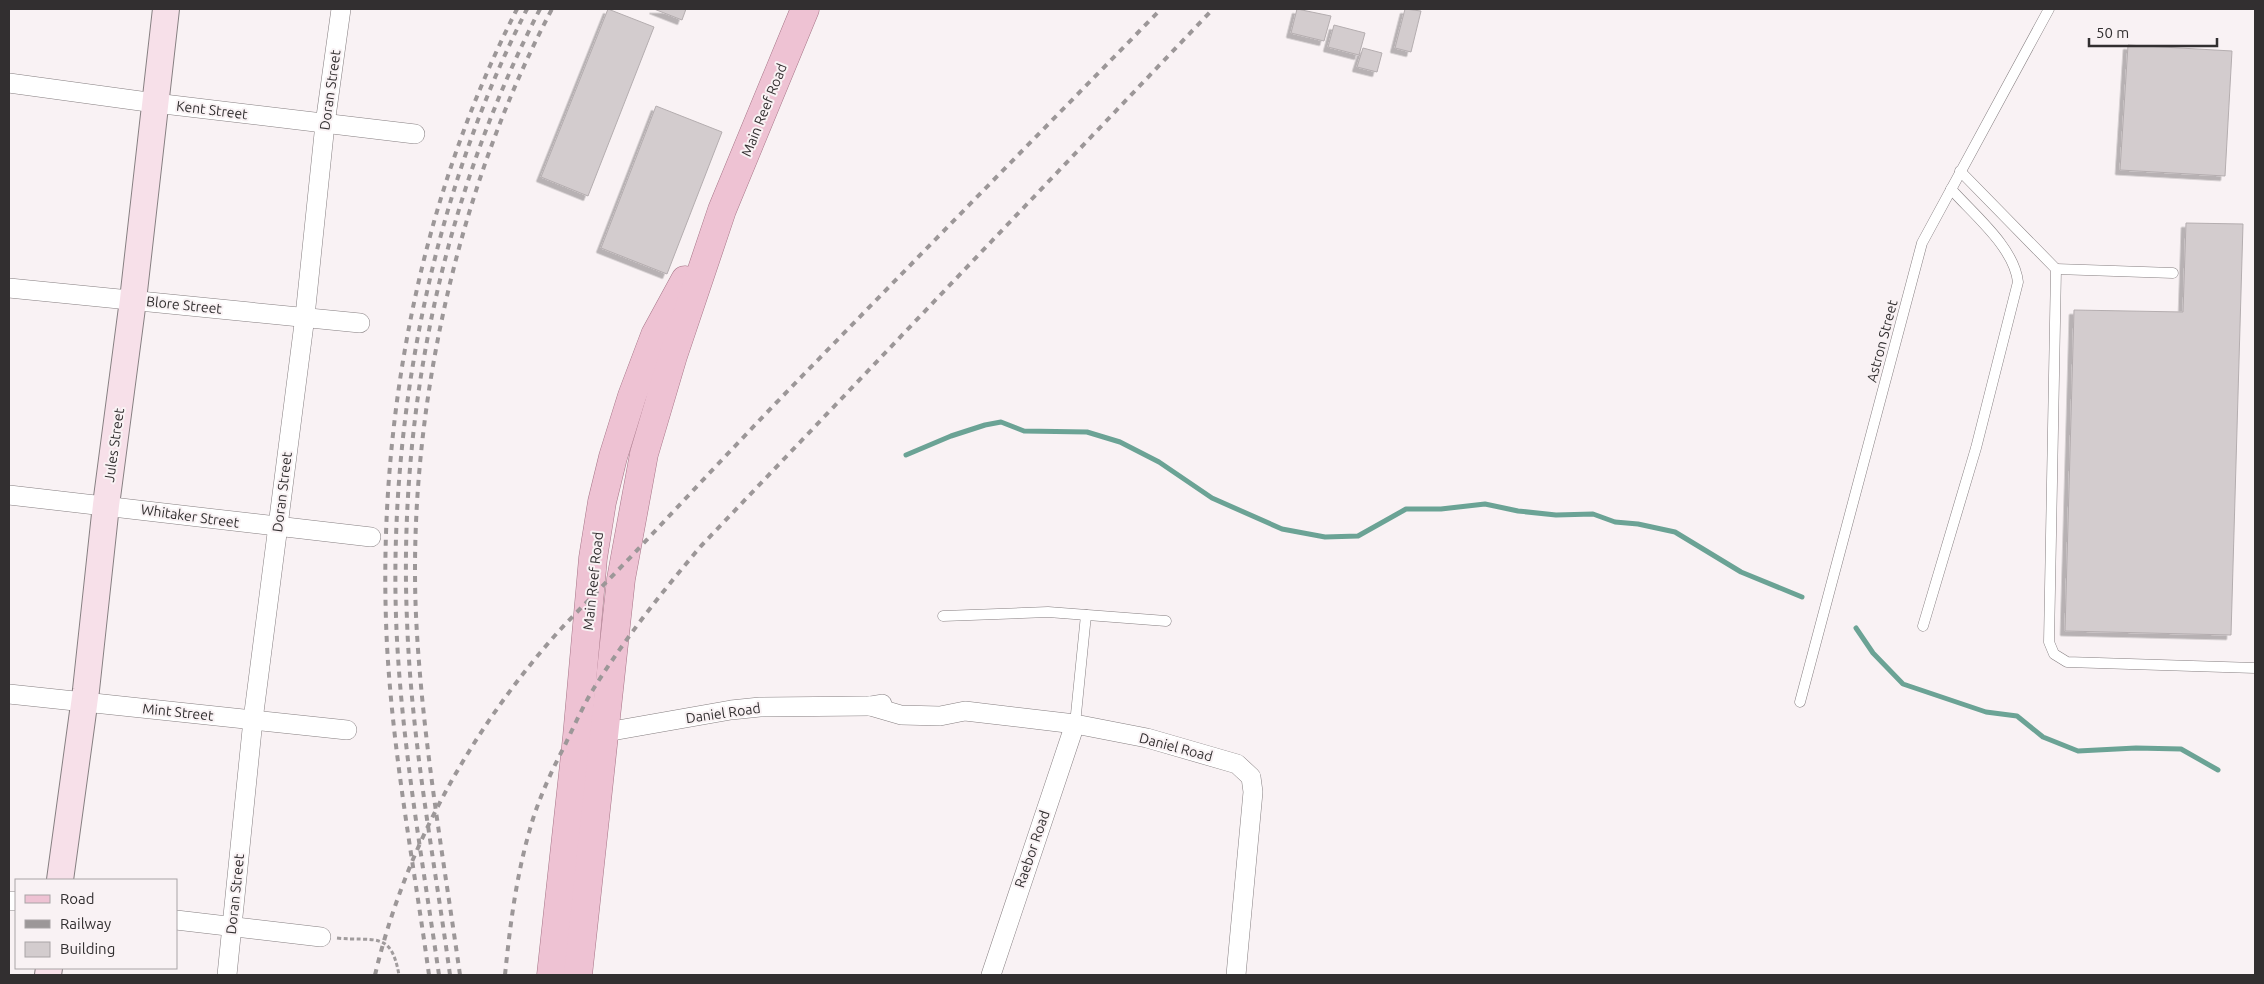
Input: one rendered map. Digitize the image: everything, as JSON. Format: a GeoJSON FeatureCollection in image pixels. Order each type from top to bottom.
{"type":"FeatureCollection","features":[{"type":"Feature","properties":{"kind":"main road","name":"Jules Street"},"geometry":{"type":"LineString","coordinates":[[60,879],[133,300],[166,9]]}},
{"type":"Feature","properties":{"kind":"main road","name":"Main Reef Road"},"geometry":{"type":"LineString","coordinates":[[578,975],[621,578],[646,446],[673,356],[722,210],[805,9]]}},
{"type":"Feature","properties":{"kind":"main road","name":"Main Reef Road"},"geometry":{"type":"LineString","coordinates":[[550,975],[578,736],[593,558],[613,457],[632,396],[656,335],[722,210]]}},
{"type":"Feature","properties":{"kind":"main road"},"geometry":{"type":"LineString","coordinates":[[587,634],[615,632]]}},
{"type":"Feature","properties":{"kind":"street","name":"Doran Street"},"geometry":{"type":"LineString","coordinates":[[227,975],[253,720],[305,316],[325,124],[342,9]]}},
{"type":"Feature","properties":{"kind":"street","name":"Kent Street"},"geometry":{"type":"LineString","coordinates":[[9,83],[155,103],[415,134]]}},
{"type":"Feature","properties":{"kind":"street","name":"Blore Street"},"geometry":{"type":"LineString","coordinates":[[9,288],[305,316],[360,323]]}},
{"type":"Feature","properties":{"kind":"street","name":"Whitaker Street"},"geometry":{"type":"LineString","coordinates":[[9,495],[372,537]]}},
{"type":"Feature","properties":{"kind":"street","name":"Mint Street"},"geometry":{"type":"LineString","coordinates":[[9,694],[347,730]]}},
{"type":"Feature","properties":{"kind":"street","name":"Daniel Road"},"geometry":{"type":"LineString","coordinates":[[578,736],[731,710],[760,707],[870,706],[905,702],[934,704],[965,711],[1075,724],[1193,750],[1237,764],[1246,770],[1251,777],[1253,792],[1236,975]]}},
{"type":"Feature","properties":{"kind":"street","name":"Raebor Road"},"geometry":{"type":"LineString","coordinates":[[991,975],[1075,724]]}},
{"type":"Feature","properties":{"kind":"street"},"geometry":{"type":"LineString","coordinates":[[178,920],[321,937]]}},
{"type":"Feature","properties":{"kind":"lane","name":"Astron Street"},"geometry":{"type":"LineString","coordinates":[[1800,702],[1922,243],[2049,9]]}},
{"type":"Feature","properties":{"kind":"lane"},"geometry":{"type":"LineString","coordinates":[[1960,171],[2056,268],[2173,273]]}},
{"type":"Feature","properties":{"kind":"lane"},"geometry":{"type":"LineString","coordinates":[[1924,626],[1976,448],[2018,282],[2010,254],[1951,189]]}},
{"type":"Feature","properties":{"kind":"lane"},"geometry":{"type":"LineString","coordinates":[[2056,268],[2049,642],[2054,654],[2067,662],[2255,668]]}},
{"type":"Feature","properties":{"kind":"lane"},"geometry":{"type":"LineString","coordinates":[[943,616],[1032,612],[1166,621]]}},
{"type":"Feature","properties":{"kind":"lane"},"geometry":{"type":"LineString","coordinates":[[1075,724],[1086,615]]}},
{"type":"Feature","properties":{"kind":"path"},"geometry":{"type":"LineString","coordinates":[[321,937],[379,941],[389,945],[396,958],[399,975]]}},
{"type":"Feature","properties":{"kind":"building"},"geometry":{"type":"Polygon","coordinates":[[[608,9],[654,27],[588,196],[541,177],[608,9]]]}},
{"type":"Feature","properties":{"kind":"building"},"geometry":{"type":"Polygon","coordinates":[[[654,9],[686,9],[682,20],[654,9]]]}},
{"type":"Feature","properties":{"kind":"building"},"geometry":{"type":"Polygon","coordinates":[[[1297,9],[1331,16],[1324,41],[1291,33],[1297,9]]]}},
{"type":"Feature","properties":{"kind":"building"},"geometry":{"type":"Polygon","coordinates":[[[1405,9],[1421,11],[1411,52],[1395,48],[1405,9]]]}},
{"type":"Feature","properties":{"kind":"building"},"geometry":{"type":"Polygon","coordinates":[[[1334,25],[1365,33],[1359,55],[1328,47],[1334,25]]]}},
{"type":"Feature","properties":{"kind":"building"},"geometry":{"type":"Polygon","coordinates":[[[2128,45],[2232,51],[2225,176],[2120,170],[2128,45]]]}},
{"type":"Feature","properties":{"kind":"building"},"geometry":{"type":"Polygon","coordinates":[[[1363,48],[1382,53],[1377,72],[1357,67],[1363,48]]]}},
{"type":"Feature","properties":{"kind":"building"},"geometry":{"type":"Polygon","coordinates":[[[656,106],[722,132],[667,274],[601,248],[656,106]]]}},
{"type":"Feature","properties":{"kind":"building"},"geometry":{"type":"Polygon","coordinates":[[[2186,223],[2243,224],[2231,635],[2065,631],[2074,310],[2183,312],[2186,223]]]}},
{"type":"Feature","properties":{"kind":"waterway"},"geometry":{"type":"LineString","coordinates":[[906,455],[951,436],[1001,422],[1024,431],[1087,432],[1120,442],[1159,462],[1212,498],[1282,529],[1325,537],[1358,536],[1406,509],[1441,509],[1485,504],[1518,511],[1556,515],[1593,514],[1615,522],[1638,524],[1675,532],[1741,572],[1802,597]]}},
{"type":"Feature","properties":{"kind":"waterway"},"geometry":{"type":"LineString","coordinates":[[1856,628],[1873,653],[1903,684],[1986,712],[2017,716],[2043,737],[2078,751],[2136,748],[2181,749],[2218,770]]}},
{"type":"Feature","properties":{"kind":"railway"},"geometry":{"type":"LineString","coordinates":[[429,975],[399,769],[390,687],[385,563],[389,481],[397,400],[411,318],[429,238],[453,160],[483,83],[517,9]]}},
{"type":"Feature","properties":{"kind":"railway"},"geometry":{"type":"LineString","coordinates":[[439,975],[414,808],[400,682],[395,560],[399,479],[408,397],[422,316],[441,236],[465,157],[493,81],[527,9]]}},
{"type":"Feature","properties":{"kind":"railway"},"geometry":{"type":"LineString","coordinates":[[450,975],[418,754],[409,665],[406,541],[410,462],[420,383],[434,306],[453,229],[477,153],[506,80],[540,9]]}},
{"type":"Feature","properties":{"kind":"railway"},"geometry":{"type":"LineString","coordinates":[[460,975],[435,805],[420,677],[415,556],[419,475],[428,394],[443,313],[463,233],[488,155],[518,80],[552,9]]}},
{"type":"Feature","properties":{"kind":"railway"},"geometry":{"type":"LineString","coordinates":[[375,975],[388,928],[404,882],[423,837],[445,793],[470,750],[526,670],[558,632],[776,403],[1161,9]]}},
{"type":"Feature","properties":{"kind":"railway"},"geometry":{"type":"LineString","coordinates":[[505,975],[517,883],[537,807],[586,702],[606,669],[632,633],[701,546],[1213,9]]}}]}
